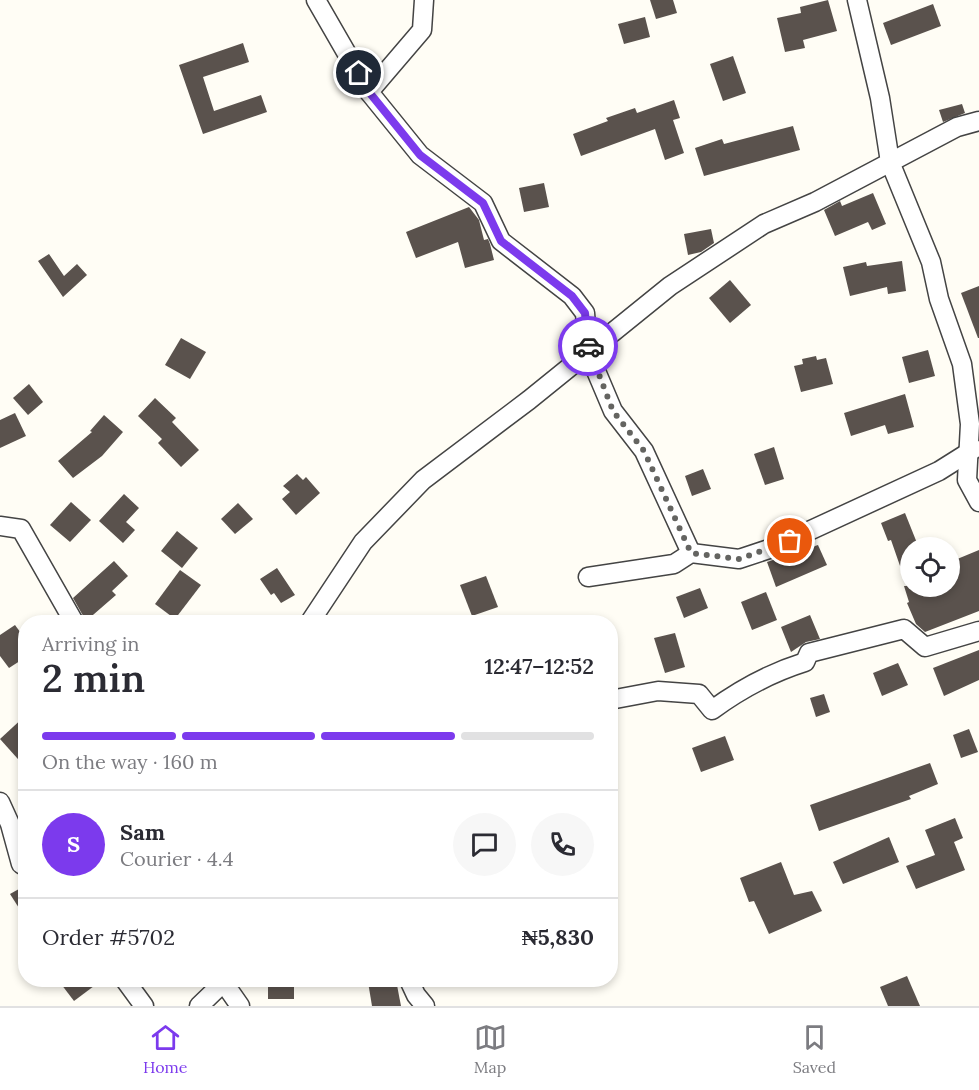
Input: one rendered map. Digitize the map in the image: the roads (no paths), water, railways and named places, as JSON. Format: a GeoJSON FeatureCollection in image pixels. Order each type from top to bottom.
{"type":"FeatureCollection","features":[{"type":"Feature","properties":{"kind":"street"},"geometry":{"type":"LineString","coordinates":[[315,0],[369,92],[420,155],[483,203],[501,241],[572,296],[585,313],[588,352],[613,411],[644,451],[691,553]]}},
{"type":"Feature","properties":{"kind":"street"},"geometry":{"type":"LineString","coordinates":[[369,92],[422,30],[424,0]]}},
{"type":"Feature","properties":{"kind":"street"},"geometry":{"type":"LineString","coordinates":[[857,0],[877,86],[890,162],[931,262],[939,299],[962,364],[973,450],[967,480],[979,502]]}},
{"type":"Feature","properties":{"kind":"street"},"geometry":{"type":"LineString","coordinates":[[315,615],[363,542],[423,480],[670,286],[764,224],[815,202],[957,127],[979,121]]}},
{"type":"Feature","properties":{"kind":"street"},"geometry":{"type":"LineString","coordinates":[[588,577],[674,564],[691,553],[739,559],[772,549],[939,471],[973,450]]}},
{"type":"Feature","properties":{"kind":"street"},"geometry":{"type":"LineString","coordinates":[[0,526],[21,529],[70,615]]}},
{"type":"Feature","properties":{"kind":"street"},"geometry":{"type":"LineString","coordinates":[[618,698],[658,691],[699,694],[712,710],[742,688],[771,673],[805,662],[809,653],[904,629],[924,647],[979,631]]}},
{"type":"Feature","properties":{"kind":"street"},"geometry":{"type":"LineString","coordinates":[[0,802],[10,824],[18,853]]}},
{"type":"Feature","properties":{"kind":"street"},"geometry":{"type":"LineString","coordinates":[[130,987],[144,1006]]}},
{"type":"Feature","properties":{"kind":"street"},"geometry":{"type":"LineString","coordinates":[[199,1006],[220,987]]}},
{"type":"Feature","properties":{"kind":"street"},"geometry":{"type":"LineString","coordinates":[[230,987],[240,1006]]}},
{"type":"Feature","properties":{"kind":"street"},"geometry":{"type":"LineString","coordinates":[[412,987],[425,1006]]}}]}
